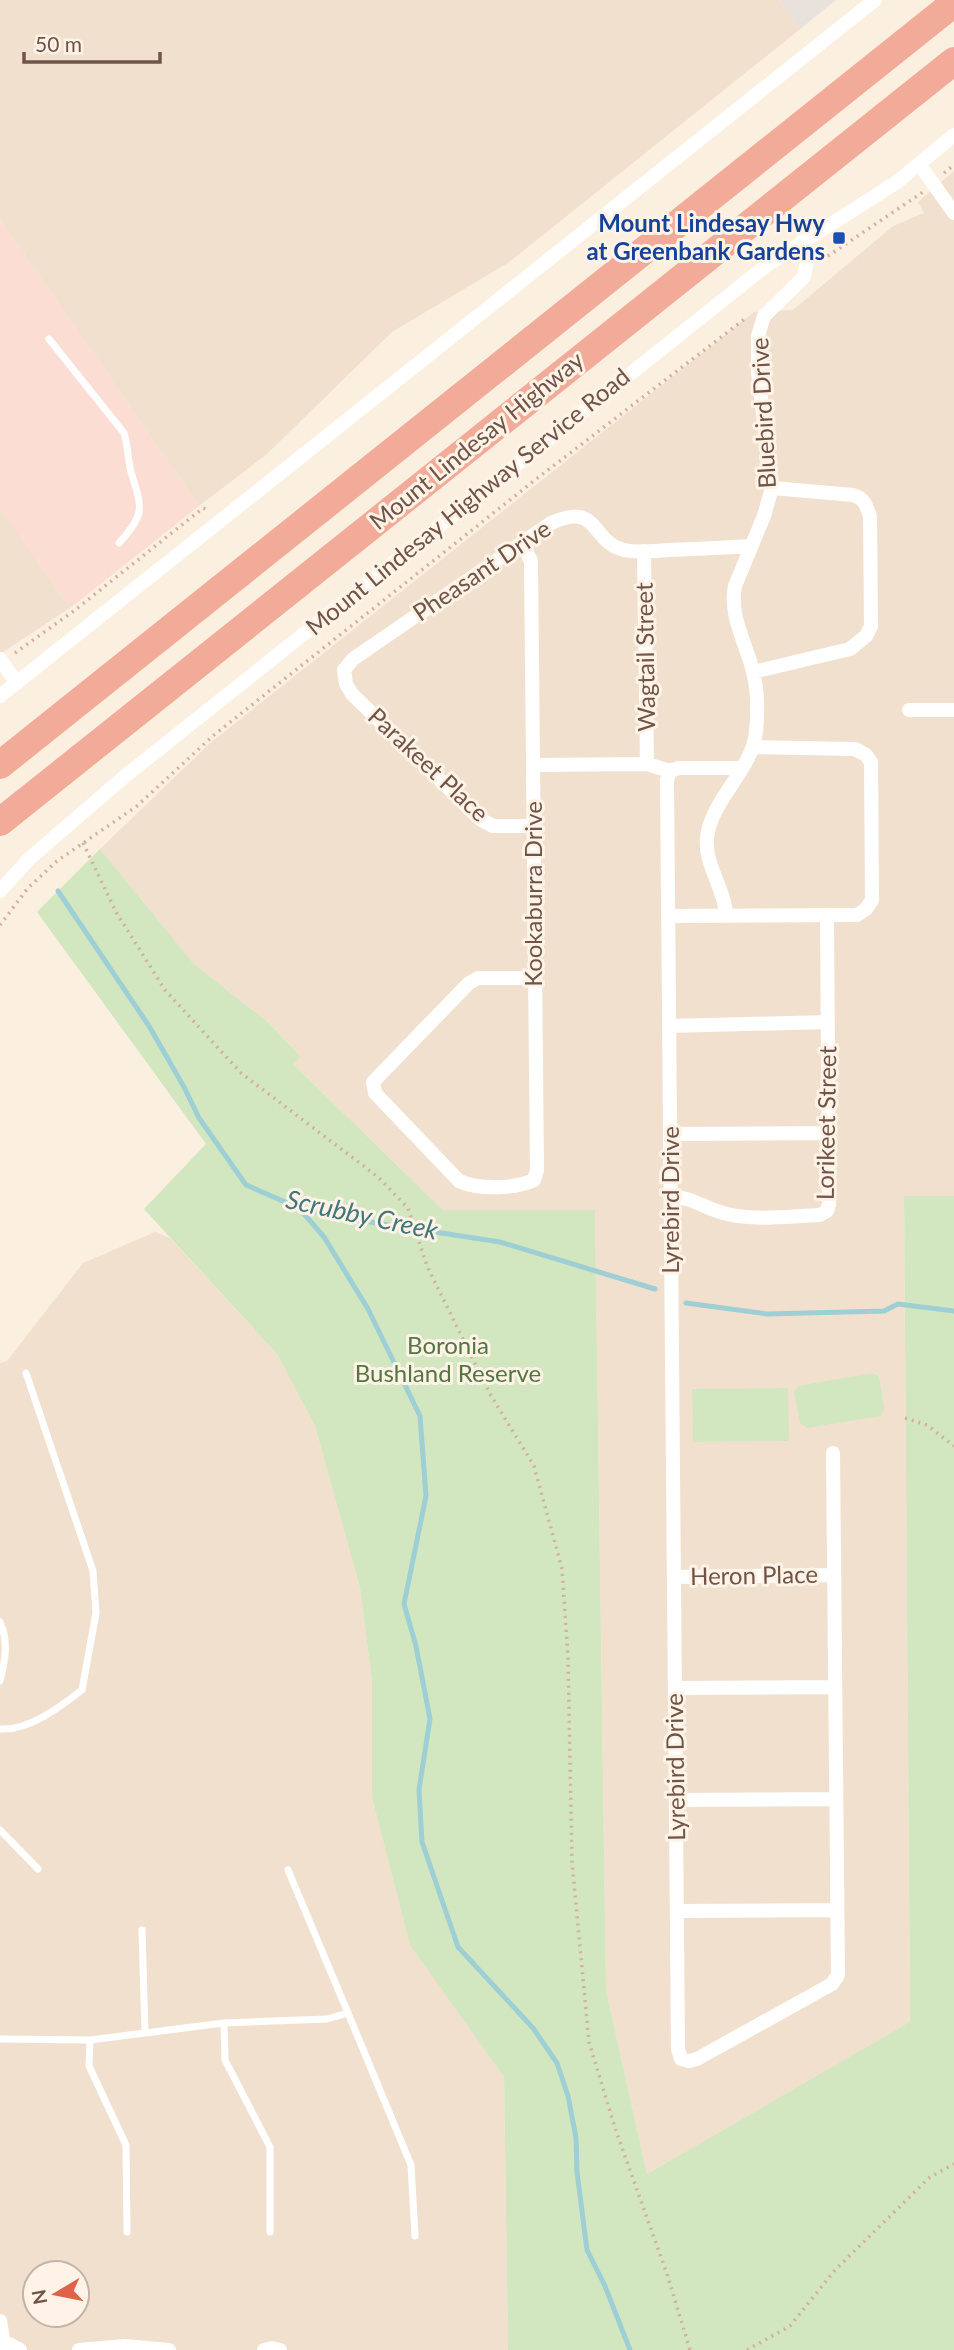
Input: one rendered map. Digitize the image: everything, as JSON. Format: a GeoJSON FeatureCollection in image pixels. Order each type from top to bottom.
{"type":"FeatureCollection","features":[{"type":"Feature","properties":{"kind":"highway","name":"Mount Lindesay Highway"},"geometry":{"type":"LineString","coordinates":[[0,765],[949,5]]}},
{"type":"Feature","properties":{"kind":"highway","name":"Mount Lindesay Highway"},"geometry":{"type":"LineString","coordinates":[[0,822],[954,61]]}},
{"type":"Feature","properties":{"kind":"street"},"geometry":{"type":"LineString","coordinates":[[0,696],[875,0]]}},
{"type":"Feature","properties":{"kind":"street","name":"Mount Lindesay Highway Service Road"},"geometry":{"type":"LineString","coordinates":[[0,891],[53,837],[124,777],[746,282],[802,241],[870,201],[920,165],[954,135]]}},
{"type":"Feature","properties":{"kind":"street"},"geometry":{"type":"LineString","coordinates":[[920,165],[954,212]]}},
{"type":"Feature","properties":{"kind":"street"},"geometry":{"type":"LineString","coordinates":[[802,241],[807,261],[806,270]]}},
{"type":"Feature","properties":{"kind":"street","name":"Bluebird Drive"},"geometry":{"type":"LineString","coordinates":[[726,915],[726,902],[710,857],[707,840],[711,823],[753,747],[756,733],[757,696],[753,672],[732,598],[772,488],[758,373],[758,336],[764,316],[799,285],[806,270]]}},
{"type":"Feature","properties":{"kind":"street"},"geometry":{"type":"LineString","coordinates":[[753,672],[850,649],[866,636],[871,626],[870,516],[861,497],[772,488]]}},
{"type":"Feature","properties":{"kind":"street","name":"Pheasant Drive"},"geometry":{"type":"LineString","coordinates":[[344,670],[353,659],[551,523],[566,516],[581,516],[622,550],[750,547]]}},
{"type":"Feature","properties":{"kind":"street","name":"Kookaburra Drive"},"geometry":{"type":"LineString","coordinates":[[520,545],[531,561],[537,1170],[534,1181],[522,1186],[470,1185],[459,1181],[375,1094],[373,1082],[469,983],[478,978],[535,978]]}},
{"type":"Feature","properties":{"kind":"street","name":"Wagtail Street"},"geometry":{"type":"LineString","coordinates":[[644,551],[647,764]]}},
{"type":"Feature","properties":{"kind":"street"},"geometry":{"type":"LineString","coordinates":[[1,661],[17,683]]}},
{"type":"Feature","properties":{"kind":"street","name":"Parakeet Place"},"geometry":{"type":"LineString","coordinates":[[344,670],[345,684],[352,694],[480,819],[493,826],[534,826]]}},
{"type":"Feature","properties":{"kind":"street"},"geometry":{"type":"LineString","coordinates":[[909,710],[954,710]]}},
{"type":"Feature","properties":{"kind":"street"},"geometry":{"type":"LineString","coordinates":[[668,916],[857,915],[866,909],[872,900],[871,762],[866,755],[855,749],[753,747]]}},
{"type":"Feature","properties":{"kind":"street"},"geometry":{"type":"LineString","coordinates":[[533,765],[647,764],[670,771],[679,768],[741,768]]}},
{"type":"Feature","properties":{"kind":"street","name":"Lyrebird Drive"},"geometry":{"type":"LineString","coordinates":[[670,771],[667,780],[678,2049],[681,2059],[689,2061],[697,2059],[836,1980],[838,1975],[833,1453]]}},
{"type":"Feature","properties":{"kind":"street","name":"Lorikeet Street"},"geometry":{"type":"LineString","coordinates":[[670,1196],[690,1197],[707,1207],[741,1217],[820,1215],[827,1212],[827,915]]}},
{"type":"Feature","properties":{"kind":"street"},"geometry":{"type":"LineString","coordinates":[[669,1026],[828,1022]]}},
{"type":"Feature","properties":{"kind":"street"},"geometry":{"type":"LineString","coordinates":[[670,1134],[828,1133]]}},
{"type":"Feature","properties":{"kind":"street","name":"Heron Place"},"geometry":{"type":"LineString","coordinates":[[674,1577],[834,1575]]}},
{"type":"Feature","properties":{"kind":"street"},"geometry":{"type":"LineString","coordinates":[[675,1688],[835,1688]]}},
{"type":"Feature","properties":{"kind":"street"},"geometry":{"type":"LineString","coordinates":[[676,1800],[836,1799]]}},
{"type":"Feature","properties":{"kind":"street"},"geometry":{"type":"LineString","coordinates":[[677,1911],[837,1910]]}},
{"type":"Feature","properties":{"kind":"street"},"geometry":{"type":"LineString","coordinates":[[0,2321],[2,2345],[15,2346],[20,2350]]}},
{"type":"Feature","properties":{"kind":"street"},"geometry":{"type":"LineString","coordinates":[[79,2350],[125,2346],[169,2350]]}},
{"type":"Feature","properties":{"kind":"street"},"geometry":{"type":"LineString","coordinates":[[264,2350],[280,2350]]}},
{"type":"Feature","properties":{"kind":"lane"},"geometry":{"type":"LineString","coordinates":[[49,339],[124,433],[129,450],[130,469],[139,494],[140,509],[135,525],[119,543]]}},
{"type":"Feature","properties":{"kind":"lane"},"geometry":{"type":"LineString","coordinates":[[0,1729],[8,1729],[51,1714],[82,1690],[96,1613],[93,1571],[26,1373]]}},
{"type":"Feature","properties":{"kind":"lane"},"geometry":{"type":"LineString","coordinates":[[0,1622],[5,1634],[5,1660],[0,1681]]}},
{"type":"Feature","properties":{"kind":"lane"},"geometry":{"type":"LineString","coordinates":[[0,1830],[38,1868]]}},
{"type":"Feature","properties":{"kind":"lane"},"geometry":{"type":"LineString","coordinates":[[288,1870],[411,2165],[415,2236]]}},
{"type":"Feature","properties":{"kind":"lane"},"geometry":{"type":"LineString","coordinates":[[142,1930],[145,2033]]}},
{"type":"Feature","properties":{"kind":"lane"},"geometry":{"type":"LineString","coordinates":[[0,2039],[90,2040],[224,2023],[327,2019],[348,2013]]}},
{"type":"Feature","properties":{"kind":"lane"},"geometry":{"type":"LineString","coordinates":[[224,2023],[225,2060],[270,2147],[270,2232]]}},
{"type":"Feature","properties":{"kind":"lane"},"geometry":{"type":"LineString","coordinates":[[90,2040],[89,2066],[125,2145],[127,2232]]}},
{"type":"Feature","properties":{"kind":"path"},"geometry":{"type":"LineString","coordinates":[[806,270],[917,197],[954,165]]}},
{"type":"Feature","properties":{"kind":"path"},"geometry":{"type":"LineString","coordinates":[[0,925],[29,888],[57,861],[137,806],[215,735],[545,472],[755,310]]}},
{"type":"Feature","properties":{"kind":"path"},"geometry":{"type":"LineString","coordinates":[[1,661],[75,610],[203,508],[227,517]]}},
{"type":"Feature","properties":{"kind":"path"},"geometry":{"type":"LineString","coordinates":[[83,843],[116,912],[165,990],[241,1073],[378,1177],[408,1208],[427,1266],[490,1394],[534,1466],[562,1569],[568,1658],[572,1862],[589,2042],[690,2350]]}},
{"type":"Feature","properties":{"kind":"path"},"geometry":{"type":"LineString","coordinates":[[905,1418],[927,1425],[954,1446]]}},
{"type":"Feature","properties":{"kind":"path"},"geometry":{"type":"LineString","coordinates":[[747,2350],[790,2326],[835,2270],[930,2177],[954,2164]]}},
{"type":"Feature","properties":{"kind":"shaded area"},"geometry":{"type":"Polygon","coordinates":[[[0,0],[779,0],[799,30],[508,263],[392,332],[267,454],[199,506],[0,219],[0,0]]]}},
{"type":"Feature","properties":{"kind":"shaded area"},"geometry":{"type":"Polygon","coordinates":[[[779,0],[836,0],[799,30],[779,0]]]}},
{"type":"Feature","properties":{"kind":"shaded area"},"geometry":{"type":"Polygon","coordinates":[[[954,171],[954,1196],[904,1197],[910,2023],[647,2174],[606,1990],[595,1210],[443,1210],[293,1064],[300,1056],[269,1023],[194,964],[100,849],[209,744],[754,312],[793,310],[893,226],[924,213],[918,202],[954,171]]]}},
{"type":"Feature","properties":{"kind":"shaded area"},"geometry":{"type":"Polygon","coordinates":[[[0,219],[199,506],[70,608],[0,507],[0,219]]]}},
{"type":"Feature","properties":{"kind":"shaded area"},"geometry":{"type":"Polygon","coordinates":[[[0,507],[70,608],[0,654],[0,507]]]}},
{"type":"Feature","properties":{"kind":"shaded area"},"geometry":{"type":"Polygon","coordinates":[[[155,1232],[170,1238],[277,1354],[315,1426],[360,1588],[372,1682],[372,1798],[410,1944],[504,2077],[508,2350],[0,2350],[0,1363],[7,1361],[83,1263],[155,1232]]]}},
{"type":"Feature","properties":{"kind":"green space","name":"Boronia Bushland Reserve"},"geometry":{"type":"Polygon","coordinates":[[[100,849],[194,964],[269,1023],[301,1057],[293,1064],[443,1210],[595,1210],[606,1990],[647,2174],[910,2022],[904,1196],[954,1196],[954,2350],[508,2350],[504,2077],[410,1945],[372,1798],[372,1682],[360,1588],[315,1426],[277,1354],[144,1209],[206,1144],[37,912],[100,849]]]}},
{"type":"Feature","properties":{"kind":"green space"},"geometry":{"type":"Polygon","coordinates":[[[873,1373],[879,1376],[884,1408],[881,1416],[807,1428],[800,1423],[794,1392],[798,1386],[873,1373]]]}},
{"type":"Feature","properties":{"kind":"green space"},"geometry":{"type":"Polygon","coordinates":[[[788,1388],[789,1441],[693,1442],[692,1389],[788,1388]]]}},
{"type":"Feature","properties":{"kind":"waterway","name":"Scrubby Creek"},"geometry":{"type":"LineString","coordinates":[[58,891],[149,1026],[199,1118],[246,1185],[299,1208],[337,1217],[500,1242],[655,1289]]}},
{"type":"Feature","properties":{"kind":"waterway"},"geometry":{"type":"LineString","coordinates":[[299,1208],[324,1237],[368,1309],[420,1416],[426,1496],[404,1604],[416,1646],[430,1719],[419,1790],[422,1842],[458,1947],[533,2028],[557,2063],[568,2096],[576,2138],[577,2172],[587,2250],[605,2286],[630,2350]]}},
{"type":"Feature","properties":{"kind":"waterway","name":"Scrubby Creek"},"geometry":{"type":"LineString","coordinates":[[686,1303],[767,1314],[884,1311],[898,1304],[954,1311]]}},
{"type":"Feature","properties":{"kind":"place","name":"Mount Lindesay Hwy at Greenbank Gardens"},"geometry":{"type":"Point","coordinates":[839,238]}}]}
